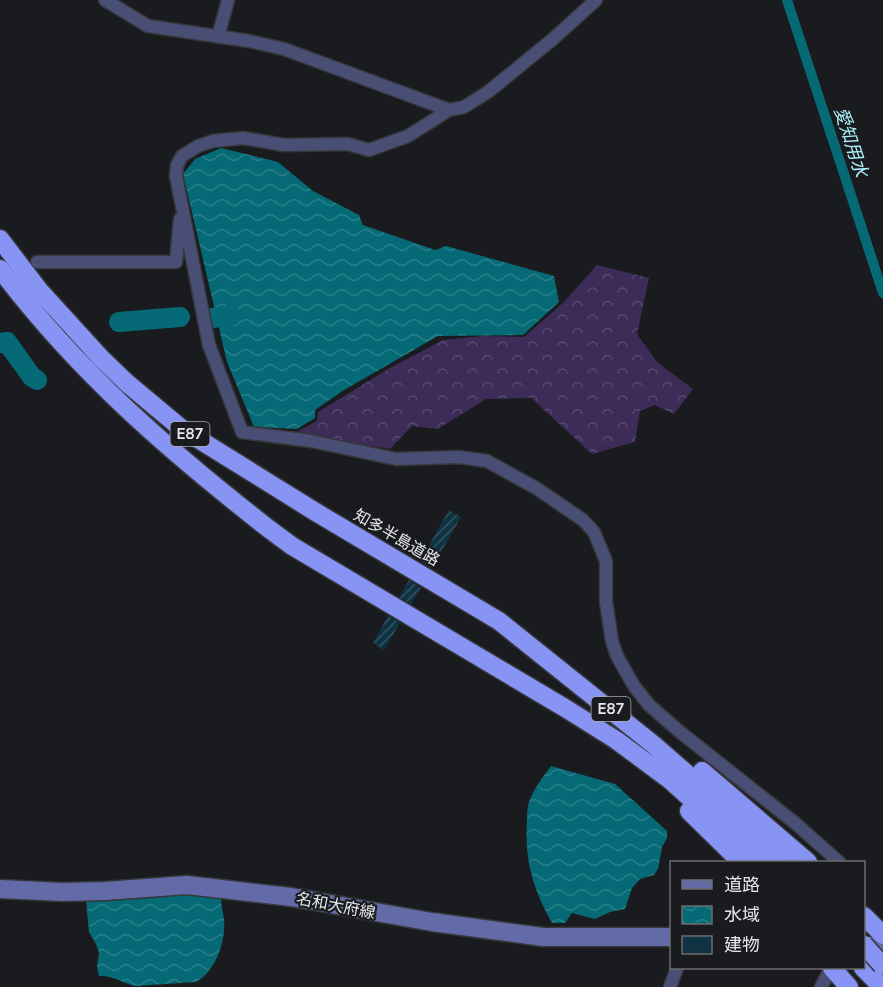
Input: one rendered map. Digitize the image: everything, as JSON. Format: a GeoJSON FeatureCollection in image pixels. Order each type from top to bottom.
{"type":"FeatureCollection","features":[{"type":"Feature","properties":{"kind":"highway","name":"知多半島道路"},"geometry":{"type":"LineString","coordinates":[[0,239],[39,290],[101,358],[182,429],[499,621],[614,711],[709,793],[782,861]]}},
{"type":"Feature","properties":{"kind":"highway","name":"E87"},"geometry":{"type":"LineString","coordinates":[[0,269],[54,336],[114,398],[269,529],[292,546],[616,740],[670,780],[760,861]]}},
{"type":"Feature","properties":{"kind":"highway"},"geometry":{"type":"LineString","coordinates":[[614,711],[666,741],[807,861]]}},
{"type":"Feature","properties":{"kind":"highway"},"geometry":{"type":"LineString","coordinates":[[616,740],[740,861]]}},
{"type":"Feature","properties":{"kind":"highway"},"geometry":{"type":"LineString","coordinates":[[865,917],[883,935]]}},
{"type":"Feature","properties":{"kind":"highway"},"geometry":{"type":"LineString","coordinates":[[865,948],[877,968]]}},
{"type":"Feature","properties":{"kind":"highway"},"geometry":{"type":"LineString","coordinates":[[832,969],[849,987]]}},
{"type":"Feature","properties":{"kind":"main road","name":"名和大府線"},"geometry":{"type":"LineString","coordinates":[[0,890],[94,891],[187,885],[291,897],[432,922],[543,937],[670,937]]}},
{"type":"Feature","properties":{"kind":"street"},"geometry":{"type":"LineString","coordinates":[[105,0],[148,26],[249,40],[284,49],[449,110]]}},
{"type":"Feature","properties":{"kind":"street"},"geometry":{"type":"LineString","coordinates":[[218,37],[228,0]]}},
{"type":"Feature","properties":{"kind":"street"},"geometry":{"type":"LineString","coordinates":[[596,0],[553,39],[488,92],[464,107],[449,110],[408,136],[369,150],[348,144],[284,145],[243,138],[213,141],[198,146],[182,156],[177,165],[176,176],[209,345],[242,432],[311,441],[396,459],[459,457],[487,461],[536,488],[583,520],[594,532],[604,554],[608,622],[612,641],[617,656],[634,686],[650,705],[680,732],[795,823],[838,861]]}},
{"type":"Feature","properties":{"kind":"street"},"geometry":{"type":"LineString","coordinates":[[38,262],[176,262],[180,218],[183,213]]}},
{"type":"Feature","properties":{"kind":"street"},"geometry":{"type":"LineString","coordinates":[[670,987],[677,969]]}},
{"type":"Feature","properties":{"kind":"street"},"geometry":{"type":"LineString","coordinates":[[821,987],[830,969]]}},
{"type":"Feature","properties":{"kind":"green space"},"geometry":{"type":"Polygon","coordinates":[[[597,265],[649,278],[637,334],[657,362],[693,389],[674,414],[655,405],[640,411],[635,442],[592,454],[531,398],[486,399],[438,429],[412,426],[390,449],[293,434],[317,421],[318,412],[390,368],[443,340],[483,336],[524,337],[563,303],[597,265]]]}},
{"type":"Feature","properties":{"kind":"water"},"geometry":{"type":"Polygon","coordinates":[[[221,148],[278,162],[313,191],[359,215],[363,225],[435,250],[446,246],[554,276],[559,302],[523,335],[438,336],[344,390],[315,410],[315,418],[297,429],[254,427],[227,362],[183,174],[195,159],[221,148]]]}},
{"type":"Feature","properties":{"kind":"water"},"geometry":{"type":"Polygon","coordinates":[[[551,766],[615,784],[667,831],[658,869],[654,875],[640,879],[632,888],[625,909],[610,912],[595,919],[572,913],[565,923],[552,923],[545,910],[531,873],[526,834],[528,804],[533,792],[551,766]]]}},
{"type":"Feature","properties":{"kind":"water"},"geometry":{"type":"Polygon","coordinates":[[[202,893],[222,896],[224,919],[223,937],[218,955],[203,977],[196,982],[135,986],[113,978],[99,976],[97,966],[99,953],[89,932],[86,900],[202,893]]]}},
{"type":"Feature","properties":{"kind":"building"},"geometry":{"type":"Polygon","coordinates":[[[449,510],[461,517],[432,568],[420,561],[449,510]]]}},
{"type":"Feature","properties":{"kind":"building"},"geometry":{"type":"Polygon","coordinates":[[[409,580],[421,588],[411,604],[399,597],[409,580]]]}},
{"type":"Feature","properties":{"kind":"building"},"geometry":{"type":"Polygon","coordinates":[[[388,616],[400,623],[384,650],[373,643],[388,616]]]}},
{"type":"Feature","properties":{"kind":"waterway","name":"愛知用水"},"geometry":{"type":"LineString","coordinates":[[787,0],[883,293]]}},
{"type":"Feature","properties":{"kind":"waterway"},"geometry":{"type":"LineString","coordinates":[[212,318],[231,316]]}},
{"type":"Feature","properties":{"kind":"waterway"},"geometry":{"type":"LineString","coordinates":[[119,322],[180,317]]}},
{"type":"Feature","properties":{"kind":"waterway"},"geometry":{"type":"LineString","coordinates":[[0,343],[7,342],[32,377],[37,380]]}}]}
